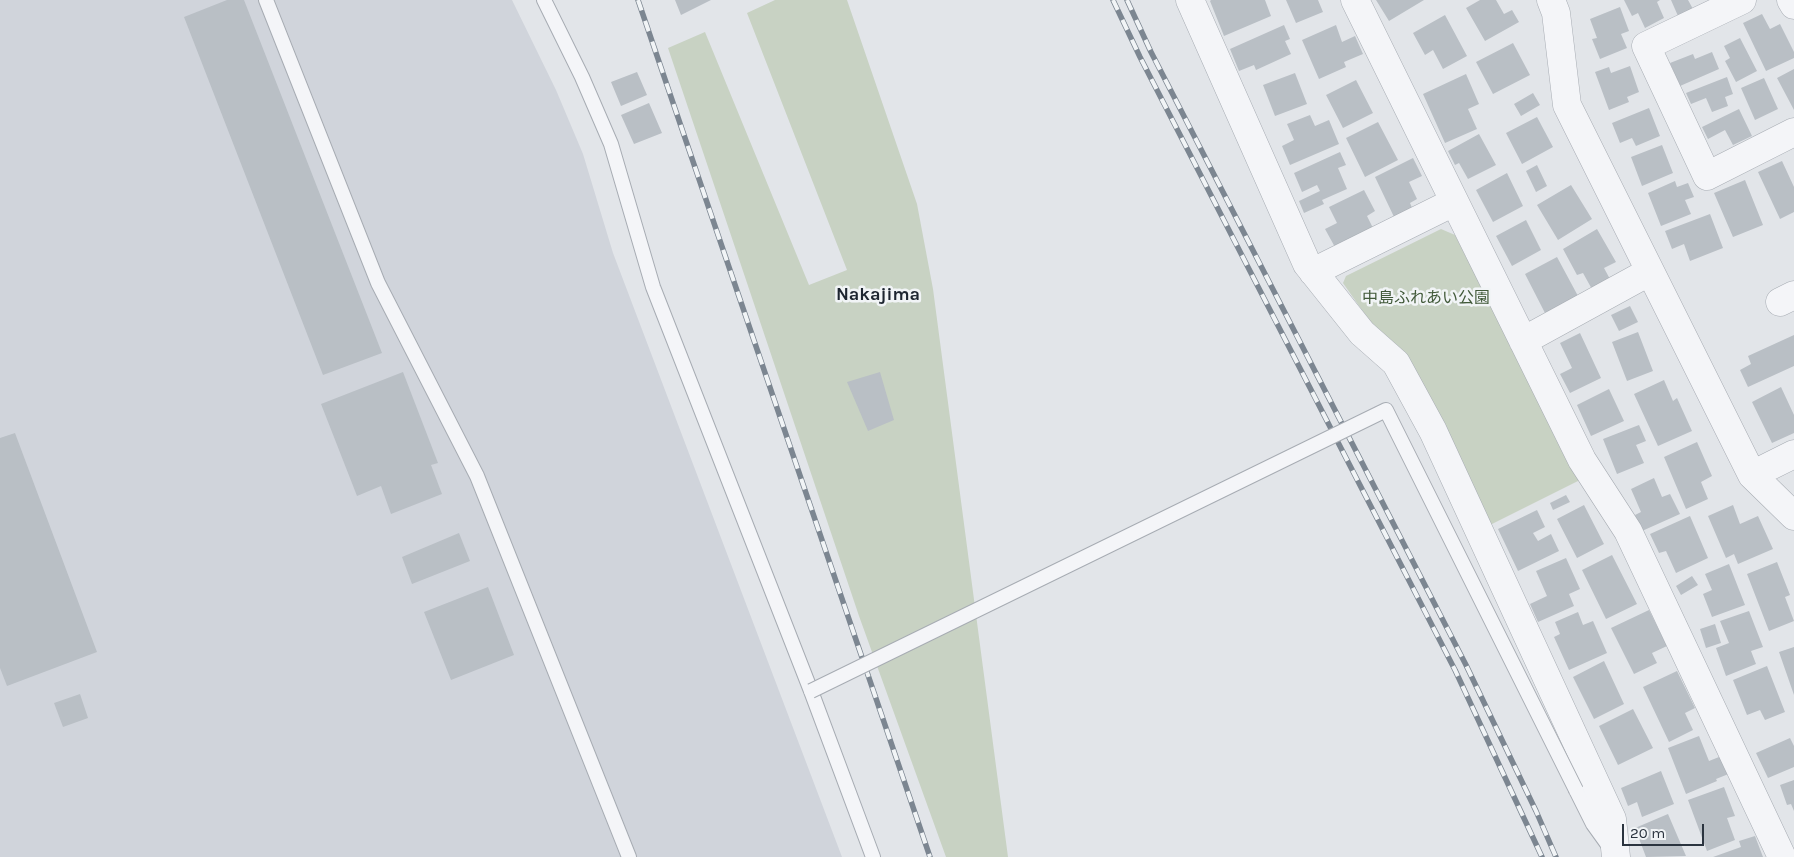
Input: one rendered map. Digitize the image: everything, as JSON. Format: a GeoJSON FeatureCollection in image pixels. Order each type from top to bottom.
{"type":"FeatureCollection","features":[{"type":"Feature","properties":{"kind":"street"},"geometry":{"type":"LineString","coordinates":[[1190,0],[1307,264],[1362,333],[1396,363],[1433,431],[1612,819],[1616,856]]}},
{"type":"Feature","properties":{"kind":"street"},"geometry":{"type":"LineString","coordinates":[[1355,0],[1582,460],[1628,531],[1782,857]]}},
{"type":"Feature","properties":{"kind":"street"},"geometry":{"type":"LineString","coordinates":[[1551,0],[1556,13],[1567,105],[1752,476],[1794,516]]}},
{"type":"Feature","properties":{"kind":"street"},"geometry":{"type":"LineString","coordinates":[[1742,0],[1646,46],[1707,176],[1794,132]]}},
{"type":"Feature","properties":{"kind":"street"},"geometry":{"type":"LineString","coordinates":[[1791,0],[1794,5]]}},
{"type":"Feature","properties":{"kind":"street"},"geometry":{"type":"LineString","coordinates":[[1313,272],[1454,202]]}},
{"type":"Feature","properties":{"kind":"street"},"geometry":{"type":"LineString","coordinates":[[1523,341],[1649,272]]}},
{"type":"Feature","properties":{"kind":"street"},"geometry":{"type":"LineString","coordinates":[[1752,476],[1794,454]]}},
{"type":"Feature","properties":{"kind":"lane"},"geometry":{"type":"LineString","coordinates":[[266,0],[378,283],[477,476],[629,857]]}},
{"type":"Feature","properties":{"kind":"lane"},"geometry":{"type":"LineString","coordinates":[[544,0],[582,77],[611,144],[654,287],[811,691],[873,857]]}},
{"type":"Feature","properties":{"kind":"lane"},"geometry":{"type":"LineString","coordinates":[[811,691],[1386,410],[1593,824],[1616,856]]}},
{"type":"Feature","properties":{"kind":"shaded area"},"geometry":{"type":"Polygon","coordinates":[[[0,0],[512,0],[556,90],[583,154],[613,253],[842,857],[0,857],[0,0]]]}},
{"type":"Feature","properties":{"kind":"green space"},"geometry":{"type":"Polygon","coordinates":[[[775,0],[847,0],[917,204],[933,289],[1008,857],[946,857],[859,616],[668,48],[705,32],[809,285],[847,270],[747,13],[775,0]]]}},
{"type":"Feature","properties":{"kind":"green space","name":"中島ふれあい公園"},"geometry":{"type":"Polygon","coordinates":[[[1441,229],[1455,235],[1580,480],[1486,527],[1371,323],[1343,283],[1346,276],[1441,229]]]}},
{"type":"Feature","properties":{"kind":"building"},"geometry":{"type":"Polygon","coordinates":[[[227,0],[244,0],[382,353],[323,375],[184,17],[227,0]]]}},
{"type":"Feature","properties":{"kind":"building"},"geometry":{"type":"Polygon","coordinates":[[[675,0],[711,0],[681,15],[675,0]]]}},
{"type":"Feature","properties":{"kind":"building"},"geometry":{"type":"Polygon","coordinates":[[[1211,0],[1265,0],[1271,16],[1224,36],[1211,0]]]}},
{"type":"Feature","properties":{"kind":"building"},"geometry":{"type":"Polygon","coordinates":[[[1286,0],[1318,0],[1323,12],[1296,23],[1286,0]]]}},
{"type":"Feature","properties":{"kind":"building"},"geometry":{"type":"Polygon","coordinates":[[[1376,0],[1424,0],[1389,21],[1376,0]]]}},
{"type":"Feature","properties":{"kind":"building"},"geometry":{"type":"Polygon","coordinates":[[[1480,0],[1496,0],[1504,14],[1512,10],[1519,22],[1485,41],[1466,8],[1480,0]]]}},
{"type":"Feature","properties":{"kind":"building"},"geometry":{"type":"Polygon","coordinates":[[[1624,0],[1660,0],[1657,2],[1664,18],[1645,28],[1638,13],[1632,16],[1624,0]]]}},
{"type":"Feature","properties":{"kind":"building"},"geometry":{"type":"Polygon","coordinates":[[[1671,0],[1688,0],[1693,9],[1678,16],[1671,0]]]}},
{"type":"Feature","properties":{"kind":"building"},"geometry":{"type":"Polygon","coordinates":[[[1620,7],[1629,31],[1621,34],[1627,48],[1600,59],[1592,39],[1597,38],[1590,19],[1620,7]]]}},
{"type":"Feature","properties":{"kind":"building"},"geometry":{"type":"Polygon","coordinates":[[[1762,14],[1770,29],[1780,24],[1794,52],[1794,58],[1766,71],[1743,23],[1762,14]]]}},
{"type":"Feature","properties":{"kind":"building"},"geometry":{"type":"Polygon","coordinates":[[[1445,15],[1467,56],[1443,69],[1433,50],[1425,55],[1413,33],[1445,15]]]}},
{"type":"Feature","properties":{"kind":"building"},"geometry":{"type":"Polygon","coordinates":[[[1284,25],[1290,39],[1285,41],[1291,54],[1256,70],[1254,65],[1239,71],[1230,49],[1284,25]]]}},
{"type":"Feature","properties":{"kind":"building"},"geometry":{"type":"Polygon","coordinates":[[[1336,25],[1342,42],[1355,36],[1363,54],[1344,62],[1346,67],[1319,79],[1302,40],[1336,25]]]}},
{"type":"Feature","properties":{"kind":"building"},"geometry":{"type":"Polygon","coordinates":[[[1740,38],[1757,71],[1736,82],[1725,61],[1730,58],[1724,46],[1740,38]]]}},
{"type":"Feature","properties":{"kind":"building"},"geometry":{"type":"Polygon","coordinates":[[[1513,43],[1530,75],[1493,94],[1476,62],[1513,43]]]}},
{"type":"Feature","properties":{"kind":"building"},"geometry":{"type":"Polygon","coordinates":[[[1712,52],[1719,69],[1680,86],[1670,63],[1693,54],[1695,59],[1712,52]]]}},
{"type":"Feature","properties":{"kind":"building"},"geometry":{"type":"Polygon","coordinates":[[[1630,66],[1639,92],[1627,97],[1629,102],[1609,110],[1595,72],[1609,67],[1611,73],[1630,66]]]}},
{"type":"Feature","properties":{"kind":"building"},"geometry":{"type":"Polygon","coordinates":[[[1794,69],[1794,110],[1777,78],[1794,69]]]}},
{"type":"Feature","properties":{"kind":"building"},"geometry":{"type":"Polygon","coordinates":[[[637,72],[647,95],[621,106],[611,82],[637,72]]]}},
{"type":"Feature","properties":{"kind":"building"},"geometry":{"type":"Polygon","coordinates":[[[1295,73],[1307,104],[1275,116],[1263,85],[1295,73]]]}},
{"type":"Feature","properties":{"kind":"building"},"geometry":{"type":"Polygon","coordinates":[[[1466,74],[1479,104],[1468,109],[1477,129],[1445,143],[1423,94],[1466,74]]]}},
{"type":"Feature","properties":{"kind":"building"},"geometry":{"type":"Polygon","coordinates":[[[1727,77],[1733,94],[1725,97],[1728,106],[1712,112],[1706,98],[1691,104],[1686,93],[1727,77]]]}},
{"type":"Feature","properties":{"kind":"building"},"geometry":{"type":"Polygon","coordinates":[[[1764,78],[1778,109],[1755,120],[1741,88],[1764,78]]]}},
{"type":"Feature","properties":{"kind":"building"},"geometry":{"type":"Polygon","coordinates":[[[1356,80],[1373,113],[1343,128],[1326,95],[1356,80]]]}},
{"type":"Feature","properties":{"kind":"building"},"geometry":{"type":"Polygon","coordinates":[[[1533,93],[1540,105],[1521,116],[1514,104],[1533,93]]]}},
{"type":"Feature","properties":{"kind":"building"},"geometry":{"type":"Polygon","coordinates":[[[649,103],[662,133],[634,144],[621,115],[649,103]]]}},
{"type":"Feature","properties":{"kind":"building"},"geometry":{"type":"Polygon","coordinates":[[[1649,108],[1660,136],[1636,146],[1632,138],[1620,143],[1612,123],[1649,108]]]}},
{"type":"Feature","properties":{"kind":"building"},"geometry":{"type":"Polygon","coordinates":[[[1739,109],[1752,136],[1733,145],[1725,130],[1708,139],[1702,127],[1739,109]]]}},
{"type":"Feature","properties":{"kind":"building"},"geometry":{"type":"Polygon","coordinates":[[[1310,115],[1315,126],[1329,120],[1339,144],[1290,165],[1282,146],[1294,140],[1287,124],[1310,115]]]}},
{"type":"Feature","properties":{"kind":"building"},"geometry":{"type":"Polygon","coordinates":[[[1537,117],[1553,147],[1522,164],[1506,133],[1537,117]]]}},
{"type":"Feature","properties":{"kind":"building"},"geometry":{"type":"Polygon","coordinates":[[[1378,122],[1398,160],[1365,177],[1346,138],[1378,122]]]}},
{"type":"Feature","properties":{"kind":"building"},"geometry":{"type":"Polygon","coordinates":[[[1479,134],[1496,165],[1468,179],[1459,163],[1455,165],[1448,151],[1479,134]]]}},
{"type":"Feature","properties":{"kind":"building"},"geometry":{"type":"Polygon","coordinates":[[[1662,145],[1673,173],[1642,186],[1631,157],[1662,145]]]}},
{"type":"Feature","properties":{"kind":"building"},"geometry":{"type":"Polygon","coordinates":[[[1340,152],[1346,165],[1338,168],[1347,189],[1322,200],[1324,204],[1304,213],[1299,201],[1320,191],[1317,185],[1302,192],[1294,173],[1340,152]]]}},
{"type":"Feature","properties":{"kind":"building"},"geometry":{"type":"Polygon","coordinates":[[[1413,158],[1422,176],[1409,182],[1417,199],[1410,203],[1413,210],[1395,219],[1375,177],[1413,158]]]}},
{"type":"Feature","properties":{"kind":"building"},"geometry":{"type":"Polygon","coordinates":[[[1782,161],[1794,187],[1794,212],[1780,219],[1758,172],[1782,161]]]}},
{"type":"Feature","properties":{"kind":"building"},"geometry":{"type":"Polygon","coordinates":[[[1537,165],[1547,186],[1536,192],[1526,171],[1537,165]]]}},
{"type":"Feature","properties":{"kind":"building"},"geometry":{"type":"Polygon","coordinates":[[[1507,173],[1523,206],[1493,222],[1476,190],[1507,173]]]}},
{"type":"Feature","properties":{"kind":"building"},"geometry":{"type":"Polygon","coordinates":[[[1745,180],[1763,225],[1733,237],[1714,193],[1745,180]]]}},
{"type":"Feature","properties":{"kind":"building"},"geometry":{"type":"Polygon","coordinates":[[[1675,181],[1677,187],[1688,183],[1694,197],[1685,200],[1691,214],[1661,226],[1648,193],[1675,181]]]}},
{"type":"Feature","properties":{"kind":"building"},"geometry":{"type":"Polygon","coordinates":[[[1571,185],[1592,219],[1558,240],[1537,205],[1571,185]]]}},
{"type":"Feature","properties":{"kind":"building"},"geometry":{"type":"Polygon","coordinates":[[[1364,190],[1375,211],[1367,216],[1374,230],[1336,249],[1325,229],[1337,223],[1329,207],[1364,190]]]}},
{"type":"Feature","properties":{"kind":"building"},"geometry":{"type":"Polygon","coordinates":[[[1710,214],[1723,248],[1690,261],[1684,244],[1672,249],[1665,231],[1710,214]]]}},
{"type":"Feature","properties":{"kind":"building"},"geometry":{"type":"Polygon","coordinates":[[[1526,220],[1541,250],[1512,266],[1496,236],[1526,220]]]}},
{"type":"Feature","properties":{"kind":"building"},"geometry":{"type":"Polygon","coordinates":[[[1597,229],[1616,262],[1604,268],[1611,281],[1593,291],[1583,273],[1577,275],[1563,249],[1597,229]]]}},
{"type":"Feature","properties":{"kind":"building"},"geometry":{"type":"Polygon","coordinates":[[[1557,257],[1578,296],[1545,313],[1525,274],[1557,257]]]}},
{"type":"Feature","properties":{"kind":"building"},"geometry":{"type":"Polygon","coordinates":[[[1630,306],[1638,322],[1619,331],[1611,315],[1630,306]]]}},
{"type":"Feature","properties":{"kind":"building"},"geometry":{"type":"Polygon","coordinates":[[[1638,332],[1653,371],[1627,381],[1612,342],[1638,332]]]}},
{"type":"Feature","properties":{"kind":"building"},"geometry":{"type":"Polygon","coordinates":[[[1580,333],[1601,378],[1570,393],[1560,374],[1572,368],[1560,343],[1580,333]]]}},
{"type":"Feature","properties":{"kind":"building"},"geometry":{"type":"Polygon","coordinates":[[[1794,335],[1794,366],[1748,387],[1740,370],[1751,364],[1748,356],[1794,335]]]}},
{"type":"Feature","properties":{"kind":"building"},"geometry":{"type":"Polygon","coordinates":[[[403,372],[438,463],[431,465],[442,494],[391,514],[381,486],[357,496],[321,404],[403,372]]]}},
{"type":"Feature","properties":{"kind":"building"},"geometry":{"type":"Polygon","coordinates":[[[880,372],[894,420],[868,431],[847,382],[880,372]]]}},
{"type":"Feature","properties":{"kind":"building"},"geometry":{"type":"Polygon","coordinates":[[[1664,380],[1673,401],[1677,398],[1692,431],[1658,446],[1634,394],[1664,380]]]}},
{"type":"Feature","properties":{"kind":"building"},"geometry":{"type":"Polygon","coordinates":[[[1781,387],[1794,415],[1794,433],[1772,443],[1752,402],[1781,387]]]}},
{"type":"Feature","properties":{"kind":"building"},"geometry":{"type":"Polygon","coordinates":[[[1609,389],[1624,421],[1591,436],[1577,405],[1609,389]]]}},
{"type":"Feature","properties":{"kind":"building"},"geometry":{"type":"Polygon","coordinates":[[[1639,425],[1646,441],[1636,445],[1644,463],[1617,474],[1603,439],[1639,425]]]}},
{"type":"Feature","properties":{"kind":"building"},"geometry":{"type":"Polygon","coordinates":[[[15,433],[97,652],[7,686],[0,668],[0,438],[15,433]]]}},
{"type":"Feature","properties":{"kind":"building"},"geometry":{"type":"Polygon","coordinates":[[[1697,442],[1712,476],[1701,482],[1708,499],[1686,509],[1664,457],[1697,442]]]}},
{"type":"Feature","properties":{"kind":"building"},"geometry":{"type":"Polygon","coordinates":[[[1654,478],[1662,497],[1670,494],[1680,514],[1642,531],[1635,515],[1641,512],[1631,489],[1654,478]]]}},
{"type":"Feature","properties":{"kind":"building"},"geometry":{"type":"Polygon","coordinates":[[[1566,495],[1570,502],[1553,510],[1550,503],[1566,495]]]}},
{"type":"Feature","properties":{"kind":"building"},"geometry":{"type":"Polygon","coordinates":[[[1584,505],[1604,544],[1577,558],[1557,519],[1584,505]]]}},
{"type":"Feature","properties":{"kind":"building"},"geometry":{"type":"Polygon","coordinates":[[[1733,505],[1740,524],[1758,516],[1773,549],[1738,564],[1734,554],[1726,558],[1708,516],[1733,505]]]}},
{"type":"Feature","properties":{"kind":"building"},"geometry":{"type":"Polygon","coordinates":[[[1537,510],[1545,527],[1533,533],[1538,541],[1551,534],[1559,551],[1518,571],[1498,529],[1537,510]]]}},
{"type":"Feature","properties":{"kind":"building"},"geometry":{"type":"Polygon","coordinates":[[[1690,516],[1708,558],[1676,573],[1666,551],[1659,553],[1650,534],[1690,516]]]}},
{"type":"Feature","properties":{"kind":"building"},"geometry":{"type":"Polygon","coordinates":[[[459,533],[470,561],[412,584],[402,557],[459,533]]]}},
{"type":"Feature","properties":{"kind":"building"},"geometry":{"type":"Polygon","coordinates":[[[1612,555],[1637,604],[1606,619],[1582,570],[1612,555]]]}},
{"type":"Feature","properties":{"kind":"building"},"geometry":{"type":"Polygon","coordinates":[[[1566,558],[1580,589],[1569,594],[1574,606],[1538,622],[1530,604],[1547,596],[1536,571],[1566,558]]]}},
{"type":"Feature","properties":{"kind":"building"},"geometry":{"type":"Polygon","coordinates":[[[1777,562],[1790,595],[1785,597],[1794,621],[1769,631],[1747,574],[1777,562]]]}},
{"type":"Feature","properties":{"kind":"building"},"geometry":{"type":"Polygon","coordinates":[[[1729,564],[1745,605],[1712,617],[1703,594],[1712,590],[1705,574],[1729,564]]]}},
{"type":"Feature","properties":{"kind":"building"},"geometry":{"type":"Polygon","coordinates":[[[1692,576],[1698,585],[1681,595],[1676,586],[1692,576]]]}},
{"type":"Feature","properties":{"kind":"building"},"geometry":{"type":"Polygon","coordinates":[[[488,587],[514,655],[451,680],[424,612],[488,587]]]}},
{"type":"Feature","properties":{"kind":"building"},"geometry":{"type":"Polygon","coordinates":[[[1649,610],[1667,646],[1652,653],[1657,663],[1634,674],[1611,628],[1649,610]]]}},
{"type":"Feature","properties":{"kind":"building"},"geometry":{"type":"Polygon","coordinates":[[[1749,611],[1763,647],[1751,651],[1756,664],[1726,676],[1716,648],[1729,643],[1720,621],[1749,611]]]}},
{"type":"Feature","properties":{"kind":"building"},"geometry":{"type":"Polygon","coordinates":[[[1578,612],[1583,625],[1593,621],[1607,653],[1569,670],[1554,637],[1560,634],[1555,622],[1578,612]]]}},
{"type":"Feature","properties":{"kind":"building"},"geometry":{"type":"Polygon","coordinates":[[[1715,624],[1721,643],[1706,648],[1700,629],[1715,624]]]}},
{"type":"Feature","properties":{"kind":"building"},"geometry":{"type":"Polygon","coordinates":[[[1794,647],[1794,695],[1779,652],[1794,647]]]}},
{"type":"Feature","properties":{"kind":"building"},"geometry":{"type":"Polygon","coordinates":[[[1604,661],[1624,704],[1594,719],[1573,677],[1604,661]]]}},
{"type":"Feature","properties":{"kind":"building"},"geometry":{"type":"Polygon","coordinates":[[[1767,666],[1785,712],[1765,720],[1760,710],[1747,715],[1733,680],[1767,666]]]}},
{"type":"Feature","properties":{"kind":"building"},"geometry":{"type":"Polygon","coordinates":[[[1677,671],[1695,708],[1685,713],[1693,730],[1669,742],[1643,687],[1677,671]]]}},
{"type":"Feature","properties":{"kind":"building"},"geometry":{"type":"Polygon","coordinates":[[[80,694],[88,718],[63,727],[54,703],[80,694]]]}},
{"type":"Feature","properties":{"kind":"building"},"geometry":{"type":"Polygon","coordinates":[[[1633,709],[1653,748],[1618,765],[1599,726],[1633,709]]]}},
{"type":"Feature","properties":{"kind":"building"},"geometry":{"type":"Polygon","coordinates":[[[1699,736],[1709,761],[1724,755],[1731,773],[1686,794],[1668,748],[1699,736]]]}},
{"type":"Feature","properties":{"kind":"building"},"geometry":{"type":"Polygon","coordinates":[[[1790,738],[1794,746],[1794,767],[1768,778],[1756,753],[1790,738]]]}},
{"type":"Feature","properties":{"kind":"building"},"geometry":{"type":"Polygon","coordinates":[[[1661,771],[1674,804],[1642,817],[1637,802],[1628,806],[1621,788],[1661,771]]]}},
{"type":"Feature","properties":{"kind":"building"},"geometry":{"type":"Polygon","coordinates":[[[1794,780],[1794,811],[1791,804],[1787,805],[1780,785],[1794,780]]]}},
{"type":"Feature","properties":{"kind":"building"},"geometry":{"type":"Polygon","coordinates":[[[1724,787],[1735,816],[1727,818],[1735,840],[1707,851],[1688,800],[1724,787]]]}},
{"type":"Feature","properties":{"kind":"building"},"geometry":{"type":"Polygon","coordinates":[[[1668,814],[1686,856],[1646,857],[1635,828],[1668,814]]]}},
{"type":"Feature","properties":{"kind":"building"},"geometry":{"type":"Polygon","coordinates":[[[1755,836],[1763,857],[1713,857],[1741,847],[1739,841],[1755,836]]]}},
{"type":"Feature","properties":{"kind":"railway"},"geometry":{"type":"LineString","coordinates":[[638,0],[930,857]]}},
{"type":"Feature","properties":{"kind":"railway"},"geometry":{"type":"LineString","coordinates":[[1113,0],[1140,57],[1455,670],[1542,857]]}},
{"type":"Feature","properties":{"kind":"railway"},"geometry":{"type":"LineString","coordinates":[[1127,0],[1151,52],[1466,665],[1556,857]]}},
{"type":"Feature","properties":{"kind":"district","name":"Nakajima"},"geometry":{"type":"Point","coordinates":[878,295]}}]}
